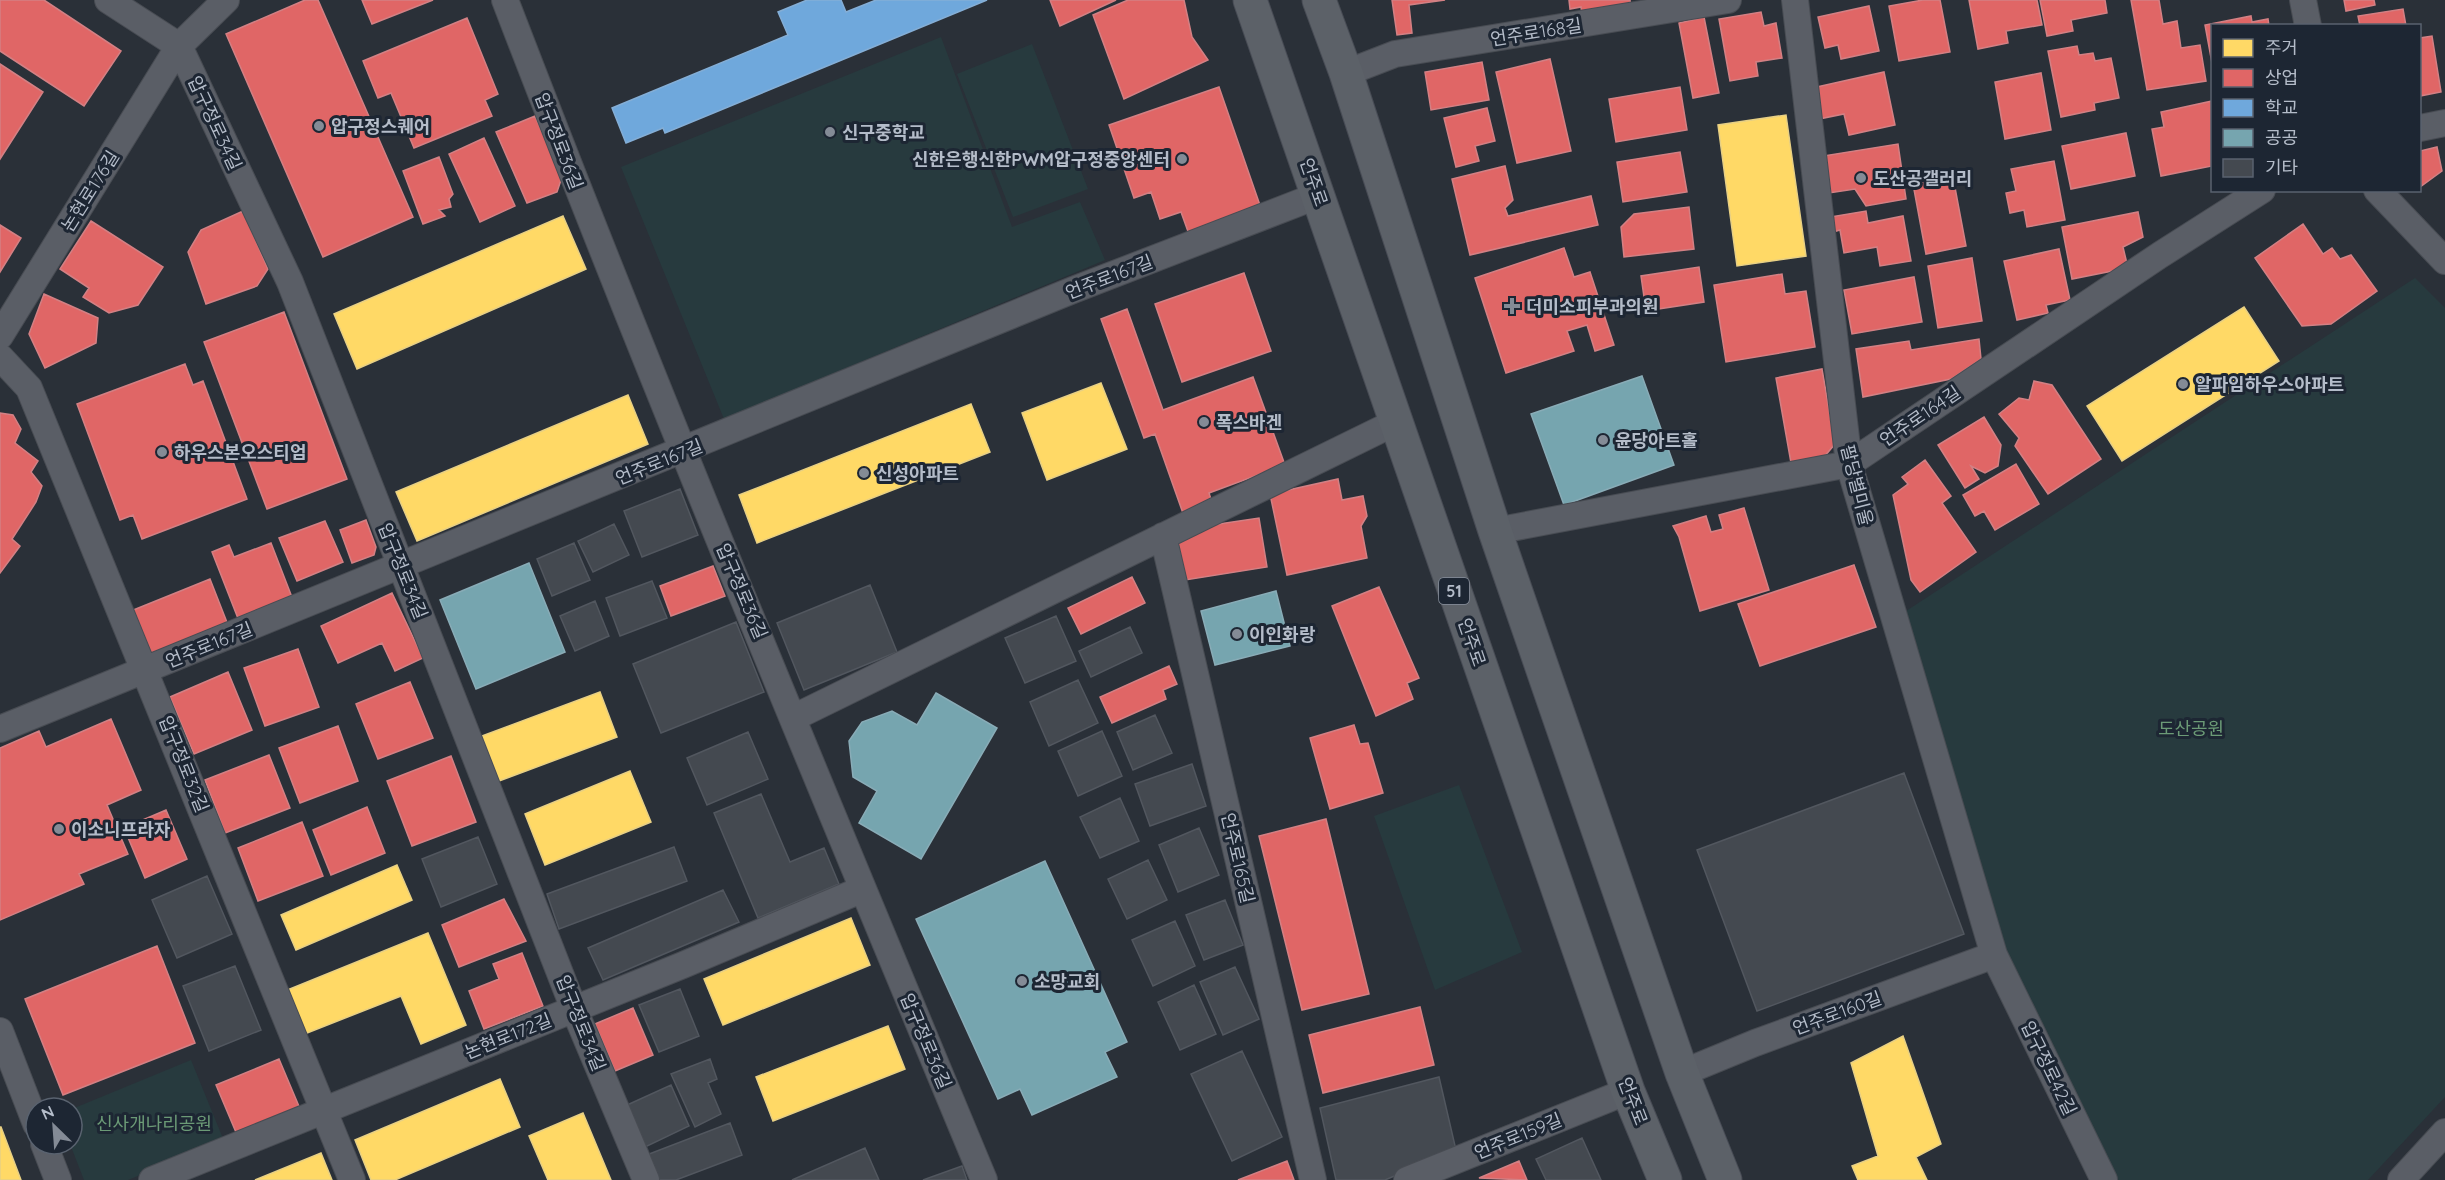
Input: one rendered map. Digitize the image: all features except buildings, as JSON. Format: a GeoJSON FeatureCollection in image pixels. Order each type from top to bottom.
{"type":"FeatureCollection","features":[{"type":"Feature","properties":{"kind":"main road","name":"언주로"},"geometry":{"type":"LineString","coordinates":[[1250,0],[1628,1091],[1665,1180]]}},
{"type":"Feature","properties":{"kind":"main road"},"geometry":{"type":"LineString","coordinates":[[1319,0],[1346,73],[1495,531],[1682,1073],[1725,1180]]}},
{"type":"Feature","properties":{"kind":"street"},"geometry":{"type":"LineString","coordinates":[[108,0],[179,46]]}},
{"type":"Feature","properties":{"kind":"street","name":"논현로176길"},"geometry":{"type":"LineString","coordinates":[[0,336],[179,46],[226,0]]}},
{"type":"Feature","properties":{"kind":"street","name":"압구정로36길"},"geometry":{"type":"LineString","coordinates":[[505,0],[682,452],[984,1180]]}},
{"type":"Feature","properties":{"kind":"street","name":"언주로168길"},"geometry":{"type":"LineString","coordinates":[[1346,73],[1395,54],[1728,0]]}},
{"type":"Feature","properties":{"kind":"street","name":"팔당별미울"},"geometry":{"type":"LineString","coordinates":[[1795,0],[1849,464],[1994,955]]}},
{"type":"Feature","properties":{"kind":"street"},"geometry":{"type":"LineString","coordinates":[[2303,0],[2308,24]]}},
{"type":"Feature","properties":{"kind":"street","name":"압구정로34길"},"geometry":{"type":"LineString","coordinates":[[179,46],[290,282],[574,1009],[646,1180]]}},
{"type":"Feature","properties":{"kind":"street"},"geometry":{"type":"LineString","coordinates":[[2421,128],[2445,123]]}},
{"type":"Feature","properties":{"kind":"street","name":"언주로164길"},"geometry":{"type":"LineString","coordinates":[[1495,531],[1849,464],[2160,255],[2259,192]]}},
{"type":"Feature","properties":{"kind":"street"},"geometry":{"type":"LineString","coordinates":[[2379,192],[2445,261]]}},
{"type":"Feature","properties":{"kind":"street","name":"언주로167길"},"geometry":{"type":"LineString","coordinates":[[0,729],[401,567],[1073,290],[1319,195]]}},
{"type":"Feature","properties":{"kind":"street","name":"압구정로32길"},"geometry":{"type":"LineString","coordinates":[[0,357],[29,388],[325,1109],[352,1180]]}},
{"type":"Feature","properties":{"kind":"street"},"geometry":{"type":"LineString","coordinates":[[793,718],[1395,422]]}},
{"type":"Feature","properties":{"kind":"street","name":"언주로165길"},"geometry":{"type":"LineString","coordinates":[[1163,536],[1313,1180]]}},
{"type":"Feature","properties":{"kind":"street","name":"논현로172길"},"geometry":{"type":"LineString","coordinates":[[152,1180],[863,889]]}},
{"type":"Feature","properties":{"kind":"street","name":"언주로160길"},"geometry":{"type":"LineString","coordinates":[[1682,1073],[1755,1043],[1994,955]]}},
{"type":"Feature","properties":{"kind":"street","name":"압구정로42길"},"geometry":{"type":"LineString","coordinates":[[1994,955],[2104,1180]]}},
{"type":"Feature","properties":{"kind":"street"},"geometry":{"type":"LineString","coordinates":[[0,1030],[25,1096]]}},
{"type":"Feature","properties":{"kind":"street","name":"언주로159길"},"geometry":{"type":"LineString","coordinates":[[1407,1180],[1628,1091]]}},
{"type":"Feature","properties":{"kind":"street"},"geometry":{"type":"LineString","coordinates":[[2401,1180],[2445,1132]]}},
{"type":"Feature","properties":{"kind":"street"},"geometry":{"type":"LineString","coordinates":[[49,1156],[58,1180]]}},
{"type":"Feature","properties":{"kind":"green space"},"geometry":{"type":"Polygon","coordinates":[[[941,37],[1012,227],[1080,202],[1105,260],[724,419],[621,167],[941,37]]]}},
{"type":"Feature","properties":{"kind":"green space"},"geometry":{"type":"Polygon","coordinates":[[[1032,44],[1088,189],[1013,217],[957,74],[1032,44]]]}},
{"type":"Feature","properties":{"kind":"green space","name":"도산공원"},"geometry":{"type":"Polygon","coordinates":[[[2415,278],[2445,308],[2445,1097],[2368,1180],[2103,1180],[1984,932],[1897,617],[2415,278]]]}},
{"type":"Feature","properties":{"kind":"green space"},"geometry":{"type":"Polygon","coordinates":[[[1459,785],[1522,952],[1435,990],[1374,816],[1459,785]]]}},
{"type":"Feature","properties":{"kind":"green space","name":"신사개나리공원"},"geometry":{"type":"Polygon","coordinates":[[[191,1060],[224,1141],[128,1180],[84,1180],[75,1156],[84,1156],[84,1104],[191,1060]]]}},
{"type":"Feature","properties":{"kind":"place","name":"압구정스퀘어"},"geometry":{"type":"Point","coordinates":[319,126]}},
{"type":"Feature","properties":{"kind":"place","name":"신구중학교"},"geometry":{"type":"Point","coordinates":[830,132]}},
{"type":"Feature","properties":{"kind":"place","name":"신한은행신한PWM압구정중앙센터"},"geometry":{"type":"Point","coordinates":[1182,159]}},
{"type":"Feature","properties":{"kind":"place","name":"도산공갤러리"},"geometry":{"type":"Point","coordinates":[1861,178]}},
{"type":"Feature","properties":{"kind":"place","name":"더미소피부과의원"},"geometry":{"type":"Point","coordinates":[1512,306]}},
{"type":"Feature","properties":{"kind":"place","name":"알파임하우스아파트"},"geometry":{"type":"Point","coordinates":[2183,384]}},
{"type":"Feature","properties":{"kind":"place","name":"폭스바겐"},"geometry":{"type":"Point","coordinates":[1204,422]}},
{"type":"Feature","properties":{"kind":"place","name":"윤당아트홀"},"geometry":{"type":"Point","coordinates":[1603,440]}},
{"type":"Feature","properties":{"kind":"place","name":"하우스본오스티엄"},"geometry":{"type":"Point","coordinates":[162,452]}},
{"type":"Feature","properties":{"kind":"place","name":"신성아파트"},"geometry":{"type":"Point","coordinates":[864,473]}},
{"type":"Feature","properties":{"kind":"place","name":"이인화랑"},"geometry":{"type":"Point","coordinates":[1237,634]}},
{"type":"Feature","properties":{"kind":"place","name":"이소니프라자"},"geometry":{"type":"Point","coordinates":[59,829]}},
{"type":"Feature","properties":{"kind":"place","name":"소망교회"},"geometry":{"type":"Point","coordinates":[1022,981]}}]}
